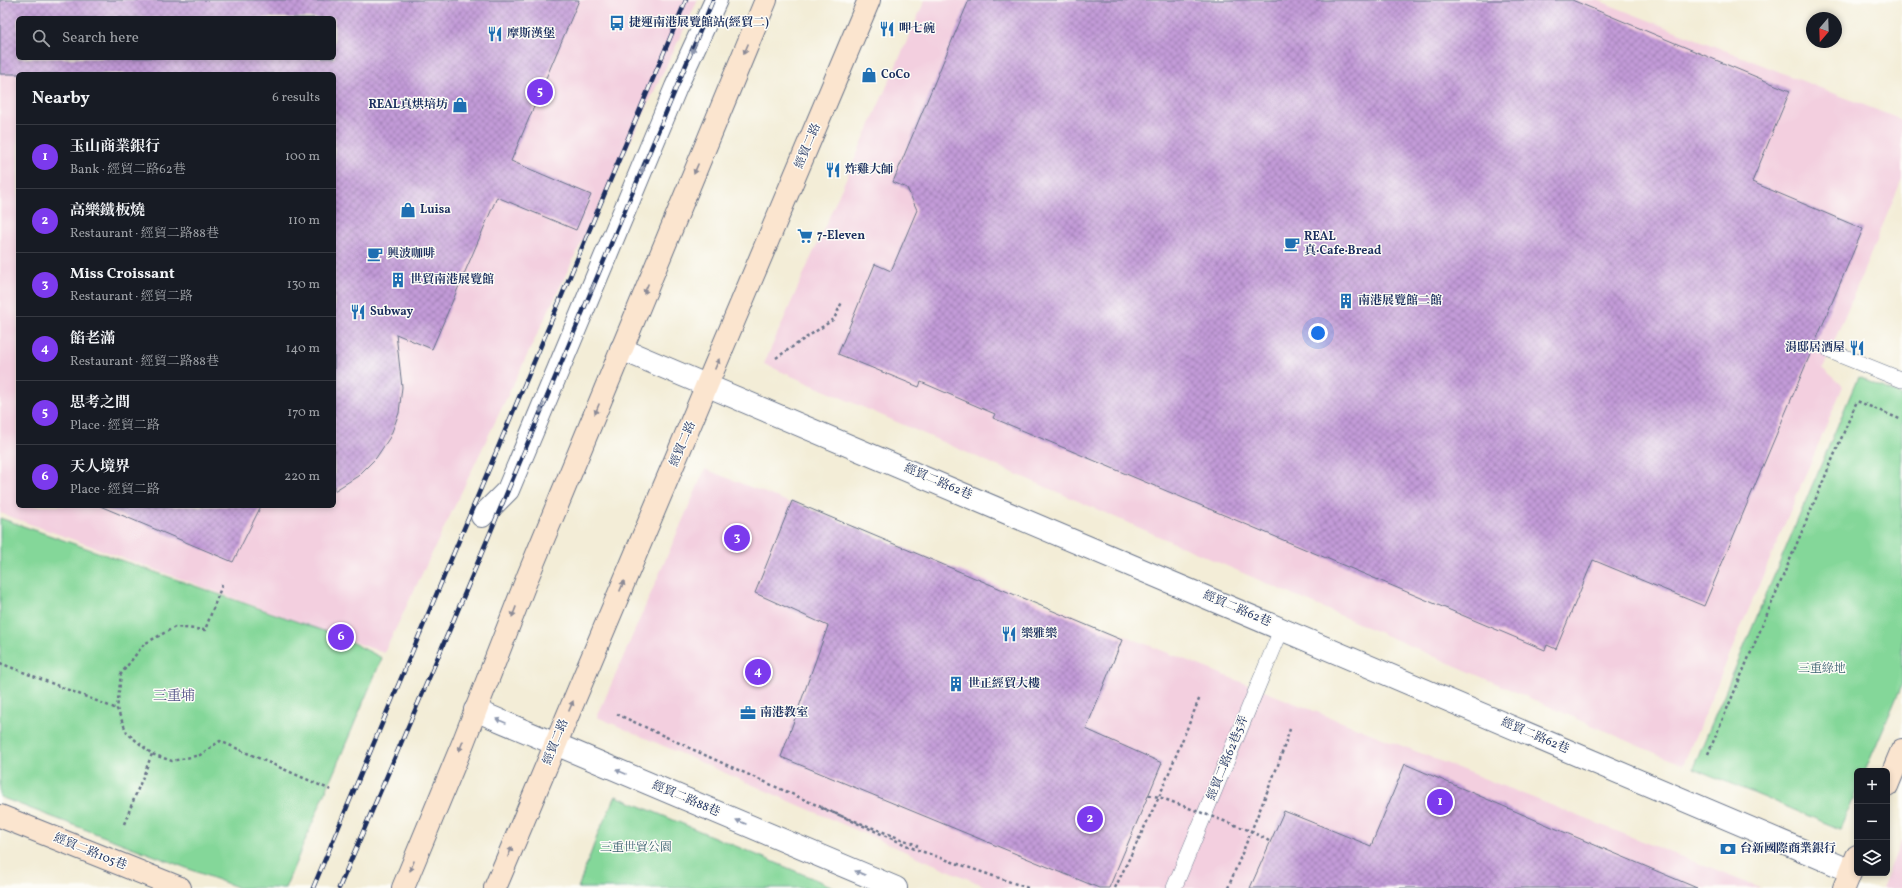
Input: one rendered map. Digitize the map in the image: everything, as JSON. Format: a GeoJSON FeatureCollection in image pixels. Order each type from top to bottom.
{"type":"FeatureCollection","features":[{"type":"Feature","properties":{"kind":"main road"},"geometry":{"type":"LineString","coordinates":[[403,888],[528,576],[766,0]]}},
{"type":"Feature","properties":{"kind":"main road","name":"經貿二路"},"geometry":{"type":"LineString","coordinates":[[495,888],[708,386],[869,0]]}},
{"type":"Feature","properties":{"kind":"main road"},"geometry":{"type":"LineString","coordinates":[[1890,779],[1902,750]]}},
{"type":"Feature","properties":{"kind":"main road","name":"經貿二路105巷"},"geometry":{"type":"LineString","coordinates":[[0,816],[180,888]]}},
{"type":"Feature","properties":{"kind":"street"},"geometry":{"type":"LineString","coordinates":[[482,516],[508,490],[676,87],[716,0]]}},
{"type":"Feature","properties":{"kind":"street","name":"經貿二路62巷"},"geometry":{"type":"LineString","coordinates":[[622,349],[1282,628],[1851,872]]}},
{"type":"Feature","properties":{"kind":"street","name":"經貿二路88巷"},"geometry":{"type":"LineString","coordinates":[[475,710],[896,888]]}},
{"type":"Feature","properties":{"kind":"lane"},"geometry":{"type":"LineString","coordinates":[[1830,351],[1902,380]]}},
{"type":"Feature","properties":{"kind":"lane","name":"經貿二路62巷5弄"},"geometry":{"type":"LineString","coordinates":[[1174,888],[1282,628]]}},
{"type":"Feature","properties":{"kind":"path"},"geometry":{"type":"LineString","coordinates":[[776,358],[834,319],[842,302]]}},
{"type":"Feature","properties":{"kind":"path"},"geometry":{"type":"LineString","coordinates":[[1708,754],[1857,401],[1902,420]]}},
{"type":"Feature","properties":{"kind":"path"},"geometry":{"type":"LineString","coordinates":[[222,585],[205,630],[175,627],[144,644],[121,674],[117,709],[127,733],[152,754],[172,761],[200,755],[220,741],[333,791]]}},
{"type":"Feature","properties":{"kind":"path"},"geometry":{"type":"LineString","coordinates":[[0,663],[117,709]]}},
{"type":"Feature","properties":{"kind":"path"},"geometry":{"type":"LineString","coordinates":[[1115,888],[1160,797],[1200,697]]}},
{"type":"Feature","properties":{"kind":"path"},"geometry":{"type":"LineString","coordinates":[[617,714],[709,757],[915,849],[1028,888]]}},
{"type":"Feature","properties":{"kind":"path"},"geometry":{"type":"LineString","coordinates":[[1228,888],[1278,765],[1290,729]]}},
{"type":"Feature","properties":{"kind":"path"},"geometry":{"type":"LineString","coordinates":[[124,824],[152,754]]}},
{"type":"Feature","properties":{"kind":"path"},"geometry":{"type":"LineString","coordinates":[[1149,795],[1160,797],[1251,831],[1269,841]]}},
{"type":"Feature","properties":{"kind":"path"},"geometry":{"type":"LineString","coordinates":[[821,808],[917,844],[915,849]]}},
{"type":"Feature","properties":{"kind":"shaded area"},"geometry":{"type":"Polygon","coordinates":[[[0,0],[698,0],[384,653],[0,513],[0,0]]]}},
{"type":"Feature","properties":{"kind":"shaded area","name":"南港展覽館二館"},"geometry":{"type":"Polygon","coordinates":[[[925,0],[1597,0],[1902,120],[1902,179],[1823,368],[1843,386],[1683,765],[764,364],[925,0]]]}},
{"type":"Feature","properties":{"kind":"shaded area"},"geometry":{"type":"Polygon","coordinates":[[[705,469],[1760,888],[989,888],[597,717],[705,469]]]}},
{"type":"Feature","properties":{"kind":"shaded area"},"geometry":{"type":"Polygon","coordinates":[[[1902,839],[1902,888],[1882,888],[1887,876],[1890,876],[1890,868],[1902,839]]]}},
{"type":"Feature","properties":{"kind":"green space","name":"三重綠地"},"geometry":{"type":"Polygon","coordinates":[[[1858,377],[1902,396],[1902,685],[1866,768],[1854,768],[1854,797],[1840,829],[1693,768],[1858,377]]]}},
{"type":"Feature","properties":{"kind":"green space"},"geometry":{"type":"Polygon","coordinates":[[[0,518],[341,637],[382,658],[285,888],[239,888],[0,797],[0,518]]]}},
{"type":"Feature","properties":{"kind":"green space","name":"三重世貿公園"},"geometry":{"type":"Polygon","coordinates":[[[616,796],[836,888],[578,888],[599,831],[616,796]]]}},
{"type":"Feature","properties":{"kind":"building","name":"世貿南港展覽館"},"geometry":{"type":"Polygon","coordinates":[[[0,0],[579,0],[511,161],[591,195],[576,230],[497,197],[432,349],[396,334],[402,387],[399,413],[390,437],[376,458],[358,476],[336,490],[336,72],[16,72],[16,74],[0,74],[0,0]]]}},
{"type":"Feature","properties":{"kind":"building","name":"南港展覽館二館"},"geometry":{"type":"Polygon","coordinates":[[[969,0],[1572,0],[1790,91],[1752,182],[1863,229],[1704,606],[1593,560],[1556,649],[1547,645],[1545,650],[993,418],[995,414],[921,382],[919,387],[838,354],[875,264],[891,271],[917,210],[907,188],[893,182],[969,0]]]}},
{"type":"Feature","properties":{"kind":"building","name":"世正經貿大樓"},"geometry":{"type":"Polygon","coordinates":[[[792,501],[1122,640],[1086,729],[1162,763],[1109,888],[1099,888],[781,757],[828,626],[755,593],[792,501]]]}},
{"type":"Feature","properties":{"kind":"building"},"geometry":{"type":"Polygon","coordinates":[[[105,508],[260,508],[233,562],[105,508]]]}},
{"type":"Feature","properties":{"kind":"building"},"geometry":{"type":"Polygon","coordinates":[[[1405,764],[1697,888],[1250,888],[1284,811],[1371,846],[1405,764]]]}},
{"type":"Feature","properties":{"kind":"railway"},"geometry":{"type":"LineString","coordinates":[[313,888],[686,0]]}},
{"type":"Feature","properties":{"kind":"railway"},"geometry":{"type":"LineString","coordinates":[[339,888],[452,624],[713,0]]}},
{"type":"Feature","properties":{"kind":"place","name":"捷運南港展覽館站(經貿二)"},"geometry":{"type":"Point","coordinates":[617,23]}},
{"type":"Feature","properties":{"kind":"place","name":"呷七碗"},"geometry":{"type":"Point","coordinates":[887,29]}},
{"type":"Feature","properties":{"kind":"place","name":"摩斯漢堡"},"geometry":{"type":"Point","coordinates":[495,34]}},
{"type":"Feature","properties":{"kind":"place","name":"CoCo"},"geometry":{"type":"Point","coordinates":[869,75]}},
{"type":"Feature","properties":{"kind":"place","name":"思考之間"},"geometry":{"type":"Point","coordinates":[540,92]}},
{"type":"Feature","properties":{"kind":"place","name":"REAL真烘培坊"},"geometry":{"type":"Point","coordinates":[460,105]}},
{"type":"Feature","properties":{"kind":"place","name":"炸雞大師"},"geometry":{"type":"Point","coordinates":[833,170]}},
{"type":"Feature","properties":{"kind":"place","name":"Luisa"},"geometry":{"type":"Point","coordinates":[408,210]}},
{"type":"Feature","properties":{"kind":"place","name":"7-Eleven"},"geometry":{"type":"Point","coordinates":[805,236]}},
{"type":"Feature","properties":{"kind":"place","name":"REAL 真‧Cafe‧Bread"},"geometry":{"type":"Point","coordinates":[1292,244]}},
{"type":"Feature","properties":{"kind":"place","name":"興波咖啡"},"geometry":{"type":"Point","coordinates":[375,254]}},
{"type":"Feature","properties":{"kind":"place","name":"世貿南港展覽館"},"geometry":{"type":"Point","coordinates":[398,280]}},
{"type":"Feature","properties":{"kind":"place","name":"南港展覽館二館"},"geometry":{"type":"Point","coordinates":[1346,301]}},
{"type":"Feature","properties":{"kind":"place","name":"Subway"},"geometry":{"type":"Point","coordinates":[358,312]}},
{"type":"Feature","properties":{"kind":"place","name":"涓邸居酒屋"},"geometry":{"type":"Point","coordinates":[1857,348]}},
{"type":"Feature","properties":{"kind":"place","name":"Miss Croissant"},"geometry":{"type":"Point","coordinates":[737,538]}},
{"type":"Feature","properties":{"kind":"place","name":"樂雅樂"},"geometry":{"type":"Point","coordinates":[1009,634]}},
{"type":"Feature","properties":{"kind":"place","name":"天人境界"},"geometry":{"type":"Point","coordinates":[341,637]}},
{"type":"Feature","properties":{"kind":"place","name":"餡老滿"},"geometry":{"type":"Point","coordinates":[758,672]}},
{"type":"Feature","properties":{"kind":"place","name":"世正經貿大樓"},"geometry":{"type":"Point","coordinates":[956,684]}},
{"type":"Feature","properties":{"kind":"place","name":"南港教室"},"geometry":{"type":"Point","coordinates":[748,713]}},
{"type":"Feature","properties":{"kind":"place","name":"玉山商業銀行"},"geometry":{"type":"Point","coordinates":[1440,802]}},
{"type":"Feature","properties":{"kind":"place","name":"高樂鐵板燒"},"geometry":{"type":"Point","coordinates":[1090,819]}},
{"type":"Feature","properties":{"kind":"place","name":"台新國際商業銀行"},"geometry":{"type":"Point","coordinates":[1728,849]}},
{"type":"Feature","properties":{"kind":"district","name":"三重埔"},"geometry":{"type":"Point","coordinates":[174,696]}}]}
